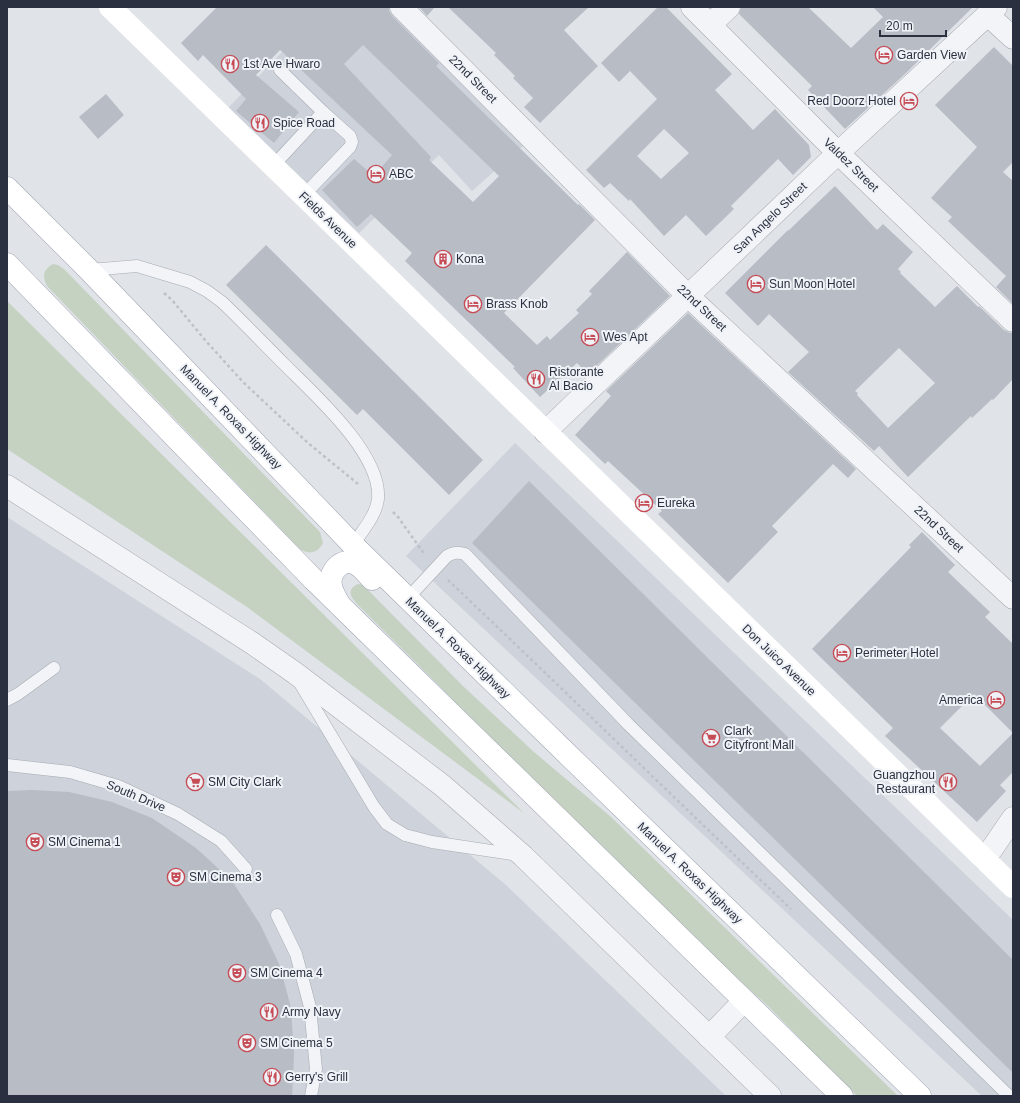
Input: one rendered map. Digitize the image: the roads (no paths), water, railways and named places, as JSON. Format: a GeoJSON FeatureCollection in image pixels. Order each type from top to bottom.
{"type":"FeatureCollection","features":[{"type":"Feature","properties":{"kind":"main road","name":"Fields Avenue"},"geometry":{"type":"LineString","coordinates":[[110,7],[545,432]]}},
{"type":"Feature","properties":{"kind":"main road","name":"Manuel A. Roxas Highway"},"geometry":{"type":"LineString","coordinates":[[7,188],[89,270],[353,545],[920,1096]]}},
{"type":"Feature","properties":{"kind":"main road"},"geometry":{"type":"LineString","coordinates":[[7,264],[340,606],[842,1096]]}},
{"type":"Feature","properties":{"kind":"main road","name":"Don Juico Avenue"},"geometry":{"type":"LineString","coordinates":[[545,432],[1013,888]]}},
{"type":"Feature","properties":{"kind":"main road"},"geometry":{"type":"LineString","coordinates":[[340,606],[331,586],[332,573],[338,566],[345,562],[351,562],[357,564],[536,738],[558,745]]}},
{"type":"Feature","properties":{"kind":"street","name":"22nd Street"},"geometry":{"type":"LineString","coordinates":[[401,7],[688,296],[1013,598]]}},
{"type":"Feature","properties":{"kind":"street","name":"Valdez Street"},"geometry":{"type":"LineString","coordinates":[[692,7],[838,153],[1013,321]]}},
{"type":"Feature","properties":{"kind":"street"},"geometry":{"type":"LineString","coordinates":[[710,25],[729,7]]}},
{"type":"Feature","properties":{"kind":"street","name":"San Angelo Street"},"geometry":{"type":"LineString","coordinates":[[545,432],[838,153],[992,11]]}},
{"type":"Feature","properties":{"kind":"street"},"geometry":{"type":"LineString","coordinates":[[992,11],[1013,38]]}},
{"type":"Feature","properties":{"kind":"street"},"geometry":{"type":"LineString","coordinates":[[7,486],[252,643],[295,673],[443,786],[523,856],[770,1096]]}},
{"type":"Feature","properties":{"kind":"street"},"geometry":{"type":"LineString","coordinates":[[984,859],[1013,818]]}},
{"type":"Feature","properties":{"kind":"street"},"geometry":{"type":"LineString","coordinates":[[709,1037],[744,1000]]}},
{"type":"Feature","properties":{"kind":"lane"},"geometry":{"type":"LineString","coordinates":[[280,70],[350,136],[352,142],[350,147],[303,196]]}},
{"type":"Feature","properties":{"kind":"lane"},"geometry":{"type":"LineString","coordinates":[[272,166],[323,112]]}},
{"type":"Feature","properties":{"kind":"lane"},"geometry":{"type":"LineString","coordinates":[[89,270],[137,266],[190,282],[207,290],[222,302],[313,393],[348,430],[370,466],[376,482],[378,499],[373,516],[353,545]]}},
{"type":"Feature","properties":{"kind":"lane"},"geometry":{"type":"LineString","coordinates":[[408,598],[447,556],[453,552],[465,554],[629,725],[1009,1096]]}},
{"type":"Feature","properties":{"kind":"lane"},"geometry":{"type":"LineString","coordinates":[[7,700],[18,694],[54,668]]}},
{"type":"Feature","properties":{"kind":"lane"},"geometry":{"type":"LineString","coordinates":[[295,673],[374,807],[387,824],[405,835],[432,842],[523,856]]}},
{"type":"Feature","properties":{"kind":"lane","name":"South Drive"},"geometry":{"type":"LineString","coordinates":[[7,765],[70,772],[118,786],[178,814],[221,841],[246,869]]}},
{"type":"Feature","properties":{"kind":"lane"},"geometry":{"type":"LineString","coordinates":[[277,915],[296,954],[310,1007],[316,1069],[310,1096]]}},
{"type":"Feature","properties":{"kind":"place","name":"Garden View"},"geometry":{"type":"Point","coordinates":[884,55]}},
{"type":"Feature","properties":{"kind":"place","name":"1st Ave Hwaro"},"geometry":{"type":"Point","coordinates":[230,64]}},
{"type":"Feature","properties":{"kind":"place","name":"Red Doorz Hotel"},"geometry":{"type":"Point","coordinates":[909,101]}},
{"type":"Feature","properties":{"kind":"place","name":"Spice Road"},"geometry":{"type":"Point","coordinates":[260,123]}},
{"type":"Feature","properties":{"kind":"place","name":"ABC"},"geometry":{"type":"Point","coordinates":[376,174]}},
{"type":"Feature","properties":{"kind":"place","name":"Kona"},"geometry":{"type":"Point","coordinates":[443,259]}},
{"type":"Feature","properties":{"kind":"place","name":"Sun Moon Hotel"},"geometry":{"type":"Point","coordinates":[756,284]}},
{"type":"Feature","properties":{"kind":"place","name":"Brass Knob"},"geometry":{"type":"Point","coordinates":[473,304]}},
{"type":"Feature","properties":{"kind":"place","name":"Wes Apt"},"geometry":{"type":"Point","coordinates":[590,337]}},
{"type":"Feature","properties":{"kind":"place","name":"Ristorante Al Bacio"},"geometry":{"type":"Point","coordinates":[536,379]}},
{"type":"Feature","properties":{"kind":"place","name":"Eureka"},"geometry":{"type":"Point","coordinates":[644,503]}},
{"type":"Feature","properties":{"kind":"place","name":"Perimeter Hotel"},"geometry":{"type":"Point","coordinates":[842,653]}},
{"type":"Feature","properties":{"kind":"place","name":"America"},"geometry":{"type":"Point","coordinates":[996,700]}},
{"type":"Feature","properties":{"kind":"place","name":"Clark Cityfront Mall"},"geometry":{"type":"Point","coordinates":[711,738]}},
{"type":"Feature","properties":{"kind":"place","name":"SM City Clark"},"geometry":{"type":"Point","coordinates":[195,782]}},
{"type":"Feature","properties":{"kind":"place","name":"Guangzhou Restaurant"},"geometry":{"type":"Point","coordinates":[948,782]}},
{"type":"Feature","properties":{"kind":"place","name":"SM Cinema 1"},"geometry":{"type":"Point","coordinates":[35,842]}},
{"type":"Feature","properties":{"kind":"place","name":"SM Cinema 3"},"geometry":{"type":"Point","coordinates":[176,877]}},
{"type":"Feature","properties":{"kind":"place","name":"SM Cinema 4"},"geometry":{"type":"Point","coordinates":[237,973]}},
{"type":"Feature","properties":{"kind":"place","name":"Army Navy"},"geometry":{"type":"Point","coordinates":[269,1012]}},
{"type":"Feature","properties":{"kind":"place","name":"SM Cinema 5"},"geometry":{"type":"Point","coordinates":[247,1043]}},
{"type":"Feature","properties":{"kind":"place","name":"Gerry's Grill"},"geometry":{"type":"Point","coordinates":[272,1077]}}]}
